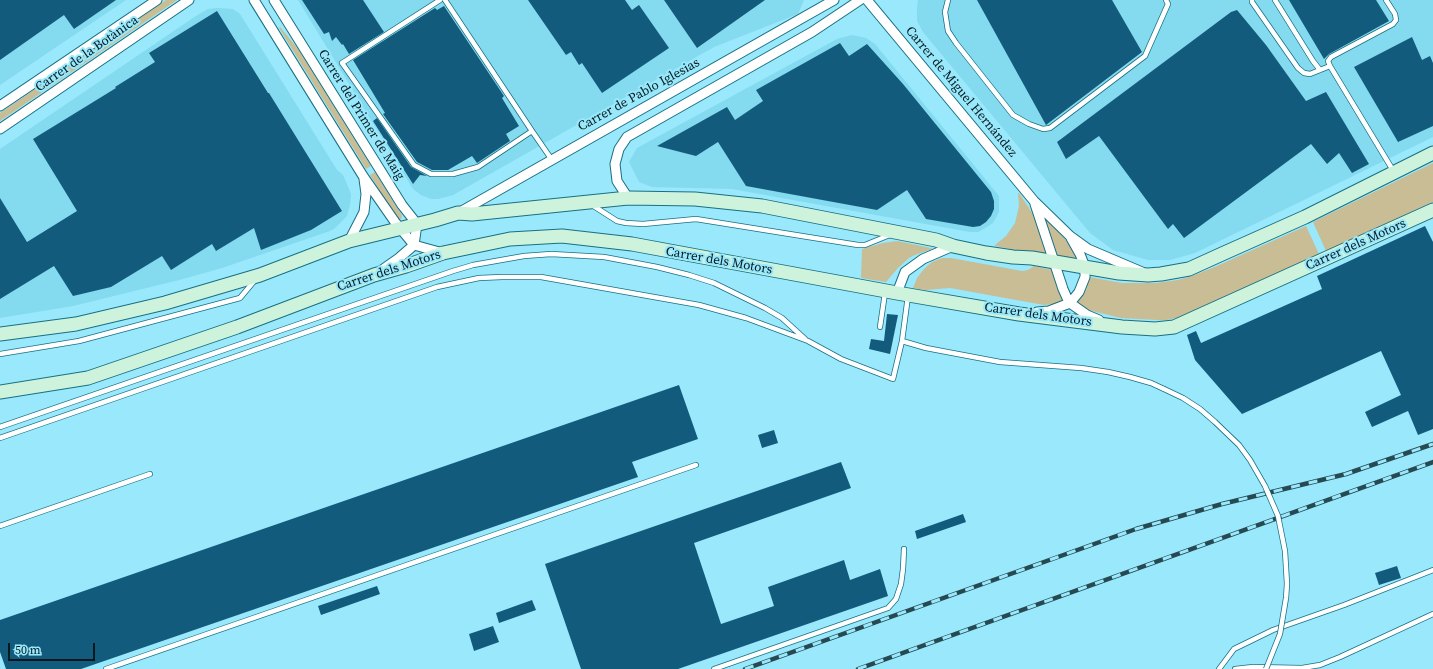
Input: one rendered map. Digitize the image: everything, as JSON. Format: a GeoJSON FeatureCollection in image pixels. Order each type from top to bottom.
{"type":"FeatureCollection","features":[{"type":"Feature","properties":{"kind":"street","name":"Carrer de la Botànica"},"geometry":{"type":"LineString","coordinates":[[0,106],[157,0]]}},
{"type":"Feature","properties":{"kind":"street","name":"Carrer de la Botànica"},"geometry":{"type":"LineString","coordinates":[[0,129],[189,0]]}},
{"type":"Feature","properties":{"kind":"street"},"geometry":{"type":"LineString","coordinates":[[254,0],[363,176],[400,228],[414,245],[443,253]]}},
{"type":"Feature","properties":{"kind":"street","name":"Carrer del Primer de Maig"},"geometry":{"type":"LineString","coordinates":[[274,0],[402,205],[417,224]]}},
{"type":"Feature","properties":{"kind":"street","name":"Carrer de Pablo Iglesias"},"geometry":{"type":"LineString","coordinates":[[458,213],[834,0]]}},
{"type":"Feature","properties":{"kind":"street"},"geometry":{"type":"LineString","coordinates":[[628,198],[617,181],[615,164],[619,148],[627,137],[812,32],[860,0]]}},
{"type":"Feature","properties":{"kind":"street","name":"Carrer de Miguel Hernández"},"geometry":{"type":"LineString","coordinates":[[867,0],[1034,201],[1070,236],[1088,250],[1148,275]]}},
{"type":"Feature","properties":{"kind":"street"},"geometry":{"type":"LineString","coordinates":[[0,334],[76,324],[165,302],[260,275],[349,241],[458,213],[472,214],[628,198],[695,198],[762,206],[936,240],[952,246],[1013,257],[1032,258],[1119,273],[1148,275],[1178,272],[1189,269],[1305,217],[1433,153]]}},
{"type":"Feature","properties":{"kind":"street"},"geometry":{"type":"LineString","coordinates":[[349,241],[364,212],[366,194],[363,176]]}},
{"type":"Feature","properties":{"kind":"street","name":"Carrer de Miguel Hernández"},"geometry":{"type":"LineString","coordinates":[[1034,201],[1063,289],[1070,303],[1088,317],[1122,327]]}},
{"type":"Feature","properties":{"kind":"street","name":"Carrer dels Motors"},"geometry":{"type":"LineString","coordinates":[[0,392],[88,378],[236,327],[374,275],[443,253],[510,240],[562,236],[632,244],[1019,314],[1155,330],[1174,327],[1433,210]]}},
{"type":"Feature","properties":{"kind":"street"},"geometry":{"type":"LineString","coordinates":[[374,275],[399,258],[414,245],[417,224]]}},
{"type":"Feature","properties":{"kind":"street","name":"Carrer de Miguel Hernández"},"geometry":{"type":"LineString","coordinates":[[1070,236],[1085,267]]}},
{"type":"Feature","properties":{"kind":"street"},"geometry":{"type":"LineString","coordinates":[[897,293],[905,272],[923,259],[952,246]]}},
{"type":"Feature","properties":{"kind":"street"},"geometry":{"type":"LineString","coordinates":[[1019,314],[1049,311],[1070,303],[1080,292],[1085,267]]}},
{"type":"Feature","properties":{"kind":"lane"},"geometry":{"type":"LineString","coordinates":[[440,0],[342,63],[414,165],[431,174],[453,174],[478,167],[532,131]]}},
{"type":"Feature","properties":{"kind":"lane"},"geometry":{"type":"LineString","coordinates":[[445,0],[552,160]]}},
{"type":"Feature","properties":{"kind":"lane"},"geometry":{"type":"LineString","coordinates":[[948,0],[945,12],[948,31],[956,43],[1013,115],[1029,124],[1043,129],[1050,128],[1145,56],[1168,4],[1166,0]]}},
{"type":"Feature","properties":{"kind":"lane"},"geometry":{"type":"LineString","coordinates":[[1252,0],[1298,68],[1304,73],[1310,74],[1330,66]]}},
{"type":"Feature","properties":{"kind":"lane"},"geometry":{"type":"LineString","coordinates":[[1275,0],[1320,70]]}},
{"type":"Feature","properties":{"kind":"lane"},"geometry":{"type":"LineString","coordinates":[[1386,0],[1395,14],[1396,20],[1393,24],[1331,57],[1328,61],[1394,172]]}},
{"type":"Feature","properties":{"kind":"lane"},"geometry":{"type":"LineString","coordinates":[[588,202],[617,221],[626,223],[643,224],[696,219],[858,245],[865,245],[895,232]]}},
{"type":"Feature","properties":{"kind":"lane"},"geometry":{"type":"LineString","coordinates":[[0,427],[453,271],[474,265],[524,256],[551,254],[604,257],[689,275],[714,283],[765,308],[782,318],[808,341]]}},
{"type":"Feature","properties":{"kind":"lane"},"geometry":{"type":"LineString","coordinates":[[0,354],[80,341],[240,298],[260,275]]}},
{"type":"Feature","properties":{"kind":"lane"},"geometry":{"type":"LineString","coordinates":[[0,438],[437,287],[479,278],[516,276],[541,277],[699,305],[746,318],[808,341],[841,359],[893,379],[902,341],[897,293]]}},
{"type":"Feature","properties":{"kind":"lane"},"geometry":{"type":"LineString","coordinates":[[880,327],[897,293]]}},
{"type":"Feature","properties":{"kind":"lane"},"geometry":{"type":"LineString","coordinates":[[902,341],[926,348],[1000,362],[1081,368],[1130,377],[1151,383],[1183,398],[1200,409],[1215,422],[1239,445],[1250,460],[1265,486],[1278,516],[1285,551],[1286,598],[1280,634],[1266,669]]}},
{"type":"Feature","properties":{"kind":"lane"},"geometry":{"type":"LineString","coordinates":[[106,669],[696,465]]}},
{"type":"Feature","properties":{"kind":"lane"},"geometry":{"type":"LineString","coordinates":[[0,526],[150,474]]}},
{"type":"Feature","properties":{"kind":"lane"},"geometry":{"type":"LineString","coordinates":[[714,669],[888,608],[896,599],[901,584],[904,549]]}},
{"type":"Feature","properties":{"kind":"lane"},"geometry":{"type":"LineString","coordinates":[[1219,669],[1234,649],[1273,630],[1344,605],[1433,570]]}},
{"type":"Feature","properties":{"kind":"lane"},"geometry":{"type":"LineString","coordinates":[[1235,669],[1253,667],[1302,668],[1320,665],[1433,614]]}},
{"type":"Feature","properties":{"kind":"shaded area"},"geometry":{"type":"Polygon","coordinates":[[[0,0],[126,0],[0,85],[0,0]]]}},
{"type":"Feature","properties":{"kind":"shaded area"},"geometry":{"type":"Polygon","coordinates":[[[166,0],[177,0],[0,121],[0,113],[166,0]]]}},
{"type":"Feature","properties":{"kind":"shaded area"},"geometry":{"type":"Polygon","coordinates":[[[298,0],[804,0],[798,14],[714,47],[453,195],[438,199],[431,199],[421,195],[413,189],[298,0]]]}},
{"type":"Feature","properties":{"kind":"shaded area"},"geometry":{"type":"Polygon","coordinates":[[[918,0],[1433,0],[1433,137],[1195,253],[1170,260],[1148,260],[1113,250],[1090,233],[923,32],[917,21],[918,0]]]}},
{"type":"Feature","properties":{"kind":"shaded area"},"geometry":{"type":"Polygon","coordinates":[[[208,9],[233,9],[240,14],[337,170],[343,175],[351,194],[347,216],[330,231],[222,268],[73,306],[0,318],[0,149],[196,16],[208,9]]]}},
{"type":"Feature","properties":{"kind":"shaded area"},"geometry":{"type":"Polygon","coordinates":[[[280,27],[299,50],[371,166],[366,169],[279,28],[280,27]]]}},
{"type":"Feature","properties":{"kind":"shaded area"},"geometry":{"type":"Polygon","coordinates":[[[852,35],[866,38],[875,44],[999,196],[999,212],[993,223],[978,232],[970,232],[732,189],[652,187],[639,182],[629,162],[637,148],[837,39],[852,35]]]}},
{"type":"Feature","properties":{"kind":"shaded area"},"geometry":{"type":"Polygon","coordinates":[[[1433,163],[1433,202],[1326,251],[1313,222],[1433,163]]]}},
{"type":"Feature","properties":{"kind":"shaded area"},"geometry":{"type":"Polygon","coordinates":[[[375,172],[401,214],[401,219],[396,217],[370,175],[375,172]]]}},
{"type":"Feature","properties":{"kind":"shaded area"},"geometry":{"type":"Polygon","coordinates":[[[1018,193],[1033,214],[1047,254],[1046,256],[995,246],[1006,236],[1015,223],[1019,206],[1018,193]]]}},
{"type":"Feature","properties":{"kind":"shaded area"},"geometry":{"type":"Polygon","coordinates":[[[1046,216],[1073,249],[1079,260],[1058,258],[1044,217],[1046,216]]]}},
{"type":"Feature","properties":{"kind":"shaded area"},"geometry":{"type":"Polygon","coordinates":[[[1306,226],[1319,254],[1177,318],[1157,320],[1121,318],[1088,310],[1077,302],[1086,290],[1089,277],[1122,283],[1156,283],[1178,280],[1217,266],[1306,226]]]}},
{"type":"Feature","properties":{"kind":"shaded area"},"geometry":{"type":"Polygon","coordinates":[[[897,241],[932,249],[909,258],[886,282],[861,278],[862,249],[897,241]]]}},
{"type":"Feature","properties":{"kind":"shaded area"},"geometry":{"type":"Polygon","coordinates":[[[942,258],[951,258],[1022,271],[1028,270],[1034,266],[1053,270],[1064,300],[1054,304],[1044,305],[950,288],[926,290],[913,288],[917,278],[924,269],[932,262],[942,258]]]}},
{"type":"Feature","properties":{"kind":"building"},"geometry":{"type":"Polygon","coordinates":[[[0,0],[116,0],[74,29],[64,15],[0,60],[0,0]]]}},
{"type":"Feature","properties":{"kind":"building"},"geometry":{"type":"Polygon","coordinates":[[[302,0],[363,0],[384,32],[349,54],[343,44],[342,45],[336,37],[332,41],[329,32],[324,34],[302,0]]]}},
{"type":"Feature","properties":{"kind":"building"},"geometry":{"type":"Polygon","coordinates":[[[528,0],[625,0],[632,10],[639,5],[669,48],[602,93],[582,63],[579,65],[571,52],[566,55],[528,0]]]}},
{"type":"Feature","properties":{"kind":"building"},"geometry":{"type":"Polygon","coordinates":[[[664,0],[765,0],[697,48],[664,0]]]}},
{"type":"Feature","properties":{"kind":"building"},"geometry":{"type":"Polygon","coordinates":[[[977,0],[1112,0],[1142,52],[1046,125],[977,0]]]}},
{"type":"Feature","properties":{"kind":"building"},"geometry":{"type":"Polygon","coordinates":[[[1289,0],[1376,0],[1389,21],[1329,54],[1324,59],[1289,0]]]}},
{"type":"Feature","properties":{"kind":"building"},"geometry":{"type":"Polygon","coordinates":[[[444,6],[504,96],[502,98],[519,126],[506,134],[510,141],[477,163],[472,156],[448,170],[432,170],[417,162],[383,114],[385,113],[353,60],[435,8],[437,10],[444,6]]]}},
{"type":"Feature","properties":{"kind":"building"},"geometry":{"type":"Polygon","coordinates":[[[1237,10],[1266,45],[1306,101],[1326,92],[1369,164],[1352,173],[1339,153],[1327,164],[1311,144],[1184,238],[1173,224],[1168,229],[1099,136],[1066,159],[1057,142],[1231,12],[1237,10]]]}},
{"type":"Feature","properties":{"kind":"building"},"geometry":{"type":"Polygon","coordinates":[[[217,11],[342,211],[311,230],[261,250],[254,228],[216,251],[212,244],[171,270],[162,256],[111,287],[73,296],[54,266],[0,299],[0,198],[27,242],[77,211],[33,139],[155,62],[149,53],[217,11]]]}},
{"type":"Feature","properties":{"kind":"building"},"geometry":{"type":"Polygon","coordinates":[[[1412,37],[1422,60],[1430,56],[1433,63],[1433,126],[1398,142],[1354,67],[1412,37]]]}},
{"type":"Feature","properties":{"kind":"building"},"geometry":{"type":"Polygon","coordinates":[[[840,43],[849,56],[867,44],[903,84],[991,192],[994,201],[994,209],[986,222],[980,226],[973,227],[926,219],[907,190],[877,210],[746,186],[718,142],[696,156],[657,146],[727,107],[735,120],[763,101],[756,90],[840,43]]]}},
{"type":"Feature","properties":{"kind":"building"},"geometry":{"type":"Polygon","coordinates":[[[377,118],[411,167],[427,176],[420,175],[413,184],[373,121],[377,118]]]}},
{"type":"Feature","properties":{"kind":"building"},"geometry":{"type":"Polygon","coordinates":[[[1425,226],[1433,242],[1433,429],[1418,435],[1408,411],[1372,427],[1365,412],[1401,395],[1381,351],[1242,414],[1195,360],[1187,335],[1196,331],[1201,343],[1322,289],[1317,276],[1425,226]]]}},
{"type":"Feature","properties":{"kind":"building"},"geometry":{"type":"Polygon","coordinates":[[[887,314],[898,315],[890,354],[869,349],[871,339],[884,341],[887,314]]]}},
{"type":"Feature","properties":{"kind":"building"},"geometry":{"type":"Polygon","coordinates":[[[679,385],[698,439],[632,462],[638,477],[81,669],[6,669],[0,652],[0,620],[679,385]]]}},
{"type":"Feature","properties":{"kind":"building"},"geometry":{"type":"Polygon","coordinates":[[[774,430],[778,443],[762,448],[758,435],[774,430]]]}},
{"type":"Feature","properties":{"kind":"building"},"geometry":{"type":"Polygon","coordinates":[[[841,462],[851,488],[694,543],[721,624],[774,606],[768,587],[844,560],[850,580],[880,569],[888,596],[678,669],[581,669],[545,564],[841,462]]]}},
{"type":"Feature","properties":{"kind":"building"},"geometry":{"type":"Polygon","coordinates":[[[963,514],[966,522],[917,539],[915,531],[963,514]]]}},
{"type":"Feature","properties":{"kind":"building"},"geometry":{"type":"Polygon","coordinates":[[[1397,566],[1401,578],[1379,585],[1375,573],[1397,566]]]}},
{"type":"Feature","properties":{"kind":"building"},"geometry":{"type":"Polygon","coordinates":[[[377,586],[380,594],[321,615],[318,606],[377,586]]]}},
{"type":"Feature","properties":{"kind":"building"},"geometry":{"type":"Polygon","coordinates":[[[532,600],[536,610],[499,623],[496,613],[532,600]]]}},
{"type":"Feature","properties":{"kind":"building"},"geometry":{"type":"Polygon","coordinates":[[[493,626],[499,642],[474,651],[469,634],[493,626]]]}},
{"type":"Feature","properties":{"kind":"railway"},"geometry":{"type":"LineString","coordinates":[[745,669],[1136,529],[1222,504],[1346,474],[1433,444]]}},
{"type":"Feature","properties":{"kind":"railway"},"geometry":{"type":"LineString","coordinates":[[858,669],[1433,462]]}}]}
